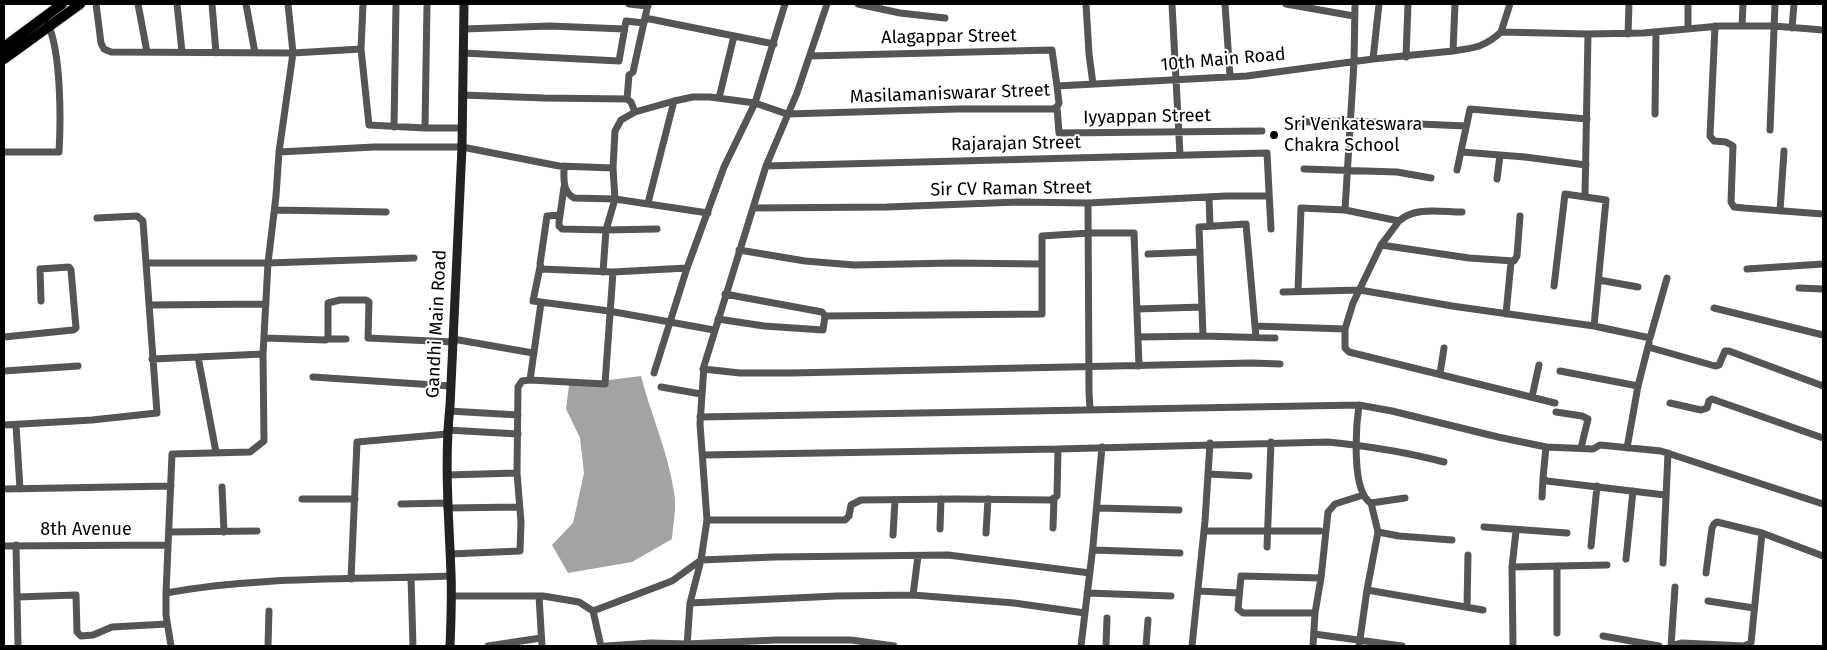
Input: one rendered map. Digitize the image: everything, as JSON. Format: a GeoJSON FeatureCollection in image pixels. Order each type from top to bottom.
{"type":"FeatureCollection","features":[{"type":"Feature","properties":{"kind":"main road"},"geometry":{"type":"LineString","coordinates":[[4,59],[47,21],[62,4]]}},
{"type":"Feature","properties":{"kind":"main road"},"geometry":{"type":"LineString","coordinates":[[4,47],[80,4]]}},
{"type":"Feature","properties":{"kind":"street"},"geometry":{"type":"LineString","coordinates":[[96,4],[101,43],[104,48],[111,52],[294,53],[361,49]]}},
{"type":"Feature","properties":{"kind":"street"},"geometry":{"type":"LineString","coordinates":[[138,4],[147,52]]}},
{"type":"Feature","properties":{"kind":"street"},"geometry":{"type":"LineString","coordinates":[[177,4],[182,52]]}},
{"type":"Feature","properties":{"kind":"street"},"geometry":{"type":"LineString","coordinates":[[212,4],[216,53]]}},
{"type":"Feature","properties":{"kind":"street"},"geometry":{"type":"LineString","coordinates":[[246,4],[255,53]]}},
{"type":"Feature","properties":{"kind":"street"},"geometry":{"type":"LineString","coordinates":[[172,646],[167,624],[166,593],[172,454],[250,452],[264,441],[263,354],[268,264],[275,210],[279,152],[294,53],[288,4]]}},
{"type":"Feature","properties":{"kind":"street"},"geometry":{"type":"LineString","coordinates":[[363,4],[361,49],[369,126],[462,128]]}},
{"type":"Feature","properties":{"kind":"street"},"geometry":{"type":"LineString","coordinates":[[394,127],[396,4]]}},
{"type":"Feature","properties":{"kind":"street"},"geometry":{"type":"LineString","coordinates":[[425,128],[427,4]]}},
{"type":"Feature","properties":{"kind":"street","name":"Gandhi Main Road"},"geometry":{"type":"LineString","coordinates":[[450,646],[451,576],[447,505],[447,432],[462,146],[464,4]]}},
{"type":"Feature","properties":{"kind":"street"},"geometry":{"type":"LineString","coordinates":[[626,99],[629,75],[634,72],[648,5],[629,4]]}},
{"type":"Feature","properties":{"kind":"street"},"geometry":{"type":"LineString","coordinates":[[654,372],[687,268],[724,167],[755,103],[786,4]]}},
{"type":"Feature","properties":{"kind":"street"},"geometry":{"type":"LineString","coordinates":[[687,645],[690,603],[701,560],[707,520],[700,417],[704,369],[714,330],[766,166],[797,93],[827,4]]}},
{"type":"Feature","properties":{"kind":"street"},"geometry":{"type":"LineString","coordinates":[[858,4],[945,18]]}},
{"type":"Feature","properties":{"kind":"street"},"geometry":{"type":"LineString","coordinates":[[1086,4],[1089,54],[1094,84]]}},
{"type":"Feature","properties":{"kind":"street"},"geometry":{"type":"LineString","coordinates":[[1172,4],[1180,155]]}},
{"type":"Feature","properties":{"kind":"street"},"geometry":{"type":"LineString","coordinates":[[1225,4],[1230,76]]}},
{"type":"Feature","properties":{"kind":"street"},"geometry":{"type":"LineString","coordinates":[[1286,4],[1354,16]]}},
{"type":"Feature","properties":{"kind":"street"},"geometry":{"type":"LineString","coordinates":[[1345,210],[1354,62],[1355,4]]}},
{"type":"Feature","properties":{"kind":"street"},"geometry":{"type":"LineString","coordinates":[[1373,59],[1379,4]]}},
{"type":"Feature","properties":{"kind":"street"},"geometry":{"type":"LineString","coordinates":[[1406,57],[1408,4]]}},
{"type":"Feature","properties":{"kind":"street"},"geometry":{"type":"LineString","coordinates":[[1453,51],[1455,4]]}},
{"type":"Feature","properties":{"kind":"street"},"geometry":{"type":"LineString","coordinates":[[1510,4],[1501,32],[1628,34],[1715,26],[1774,26],[1823,30]]}},
{"type":"Feature","properties":{"kind":"street"},"geometry":{"type":"LineString","coordinates":[[1628,34],[1629,4]]}},
{"type":"Feature","properties":{"kind":"street"},"geometry":{"type":"LineString","coordinates":[[1688,4],[1688,29]]}},
{"type":"Feature","properties":{"kind":"street"},"geometry":{"type":"LineString","coordinates":[[1742,26],[1743,4]]}},
{"type":"Feature","properties":{"kind":"street"},"geometry":{"type":"LineString","coordinates":[[1770,130],[1775,4]]}},
{"type":"Feature","properties":{"kind":"street"},"geometry":{"type":"LineString","coordinates":[[1792,28],[1794,4]]}},
{"type":"Feature","properties":{"kind":"street"},"geometry":{"type":"LineString","coordinates":[[463,53],[619,61],[625,22],[628,20],[644,20],[774,44]]}},
{"type":"Feature","properties":{"kind":"street"},"geometry":{"type":"LineString","coordinates":[[4,152],[59,152],[55,40],[47,21]]}},
{"type":"Feature","properties":{"kind":"street"},"geometry":{"type":"LineString","coordinates":[[464,29],[550,26],[624,29]]}},
{"type":"Feature","properties":{"kind":"street"},"geometry":{"type":"LineString","coordinates":[[1715,26],[1710,136],[1714,141],[1726,142],[1733,146],[1731,202],[1734,206],[1823,214]]}},
{"type":"Feature","properties":{"kind":"street","name":"10th Main Road"},"geometry":{"type":"LineString","coordinates":[[1094,84],[1261,74],[1373,59],[1453,51],[1480,47],[1501,32]]}},
{"type":"Feature","properties":{"kind":"street"},"geometry":{"type":"LineString","coordinates":[[1655,114],[1656,32]]}},
{"type":"Feature","properties":{"kind":"street"},"geometry":{"type":"LineString","coordinates":[[1585,196],[1588,34]]}},
{"type":"Feature","properties":{"kind":"street"},"geometry":{"type":"LineString","coordinates":[[719,98],[734,36]]}},
{"type":"Feature","properties":{"kind":"street","name":"Alagappar Street"},"geometry":{"type":"LineString","coordinates":[[810,56],[1052,50],[1057,86]]}},
{"type":"Feature","properties":{"kind":"street","name":"Masilamaniswarar Street"},"geometry":{"type":"LineString","coordinates":[[787,114],[957,109],[1053,109],[1059,103],[1057,86],[1094,84]]}},
{"type":"Feature","properties":{"kind":"street"},"geometry":{"type":"LineString","coordinates":[[462,95],[553,99],[626,99],[631,102],[634,112]]}},
{"type":"Feature","properties":{"kind":"street"},"geometry":{"type":"LineString","coordinates":[[603,272],[606,230],[615,199],[613,168],[614,136],[616,126],[621,120],[634,112],[693,97],[719,98],[755,103],[787,114]]}},
{"type":"Feature","properties":{"kind":"street"},"geometry":{"type":"LineString","coordinates":[[648,203],[674,101]]}},
{"type":"Feature","properties":{"kind":"street","name":"Iyyappan Street"},"geometry":{"type":"LineString","coordinates":[[1057,107],[1059,133],[1262,131]]}},
{"type":"Feature","properties":{"kind":"street"},"geometry":{"type":"LineString","coordinates":[[1456,170],[1462,152],[1470,109],[1587,119]]}},
{"type":"Feature","properties":{"kind":"street"},"geometry":{"type":"LineString","coordinates":[[1299,122],[1350,121],[1466,126]]}},
{"type":"Feature","properties":{"kind":"street"},"geometry":{"type":"LineString","coordinates":[[279,152],[374,147],[462,146],[564,166],[613,168]]}},
{"type":"Feature","properties":{"kind":"street"},"geometry":{"type":"LineString","coordinates":[[1780,211],[1784,151]]}},
{"type":"Feature","properties":{"kind":"street"},"geometry":{"type":"LineString","coordinates":[[1462,152],[1586,165]]}},
{"type":"Feature","properties":{"kind":"street","name":"Rajarajan Street"},"geometry":{"type":"LineString","coordinates":[[766,166],[1267,153],[1269,196]]}},
{"type":"Feature","properties":{"kind":"street"},"geometry":{"type":"LineString","coordinates":[[1497,179],[1500,155]]}},
{"type":"Feature","properties":{"kind":"street"},"geometry":{"type":"LineString","coordinates":[[564,166],[564,186],[559,226],[562,229],[657,229]]}},
{"type":"Feature","properties":{"kind":"street"},"geometry":{"type":"LineString","coordinates":[[1304,169],[1397,172],[1431,178]]}},
{"type":"Feature","properties":{"kind":"street"},"geometry":{"type":"LineString","coordinates":[[564,186],[569,195],[574,198],[615,199],[708,213]]}},
{"type":"Feature","properties":{"kind":"street"},"geometry":{"type":"LineString","coordinates":[[1554,286],[1565,194],[1606,200],[1594,326]]}},
{"type":"Feature","properties":{"kind":"street"},"geometry":{"type":"LineString","coordinates":[[1269,196],[1271,229]]}},
{"type":"Feature","properties":{"kind":"street","name":"Sir CV Raman Street"},"geometry":{"type":"LineString","coordinates":[[753,208],[887,207],[1018,202],[1088,203],[1269,196]]}},
{"type":"Feature","properties":{"kind":"street"},"geometry":{"type":"LineString","coordinates":[[1209,197],[1210,226]]}},
{"type":"Feature","properties":{"kind":"street"},"geometry":{"type":"LineString","coordinates":[[1088,203],[1088,368],[1090,410]]}},
{"type":"Feature","properties":{"kind":"street"},"geometry":{"type":"LineString","coordinates":[[1298,292],[1301,208],[1345,210],[1399,221]]}},
{"type":"Feature","properties":{"kind":"street"},"geometry":{"type":"LineString","coordinates":[[275,210],[386,212]]}},
{"type":"Feature","properties":{"kind":"street"},"geometry":{"type":"LineString","coordinates":[[1462,212],[1417,212],[1410,213],[1399,221],[1381,246],[1353,304],[1346,329],[1345,348],[1349,352],[1555,403]]}},
{"type":"Feature","properties":{"kind":"street"},"geometry":{"type":"LineString","coordinates":[[560,215],[547,216],[533,301],[609,311],[714,330]]}},
{"type":"Feature","properties":{"kind":"street"},"geometry":{"type":"LineString","coordinates":[[4,425],[16,426],[157,413],[143,222],[137,216],[97,218]]}},
{"type":"Feature","properties":{"kind":"street"},"geometry":{"type":"LineString","coordinates":[[1381,246],[1511,262],[1517,256],[1520,216]]}},
{"type":"Feature","properties":{"kind":"street"},"geometry":{"type":"LineString","coordinates":[[1203,336],[1199,227],[1246,224],[1256,337]]}},
{"type":"Feature","properties":{"kind":"street"},"geometry":{"type":"LineString","coordinates":[[725,294],[822,312],[825,316],[1042,314],[1042,236],[1134,233],[1140,366]]}},
{"type":"Feature","properties":{"kind":"street"},"geometry":{"type":"LineString","coordinates":[[739,250],[805,261],[854,265],[1042,264]]}},
{"type":"Feature","properties":{"kind":"street"},"geometry":{"type":"LineString","coordinates":[[1148,254],[1200,252]]}},
{"type":"Feature","properties":{"kind":"street"},"geometry":{"type":"LineString","coordinates":[[146,263],[268,264],[414,258]]}},
{"type":"Feature","properties":{"kind":"street"},"geometry":{"type":"LineString","coordinates":[[1506,314],[1511,262]]}},
{"type":"Feature","properties":{"kind":"street"},"geometry":{"type":"LineString","coordinates":[[1747,269],[1823,264]]}},
{"type":"Feature","properties":{"kind":"street"},"geometry":{"type":"LineString","coordinates":[[540,266],[544,270],[603,272],[687,268]]}},
{"type":"Feature","properties":{"kind":"street"},"geometry":{"type":"LineString","coordinates":[[4,336],[73,330],[76,328],[71,270],[69,267],[40,269],[41,300]]}},
{"type":"Feature","properties":{"kind":"street"},"geometry":{"type":"LineString","coordinates":[[450,554],[519,552],[521,530],[517,472],[519,385],[522,381],[530,380],[605,384],[612,272]]}},
{"type":"Feature","properties":{"kind":"street"},"geometry":{"type":"LineString","coordinates":[[1627,448],[1638,386],[1667,278]]}},
{"type":"Feature","properties":{"kind":"street"},"geometry":{"type":"LineString","coordinates":[[1599,280],[1638,287]]}},
{"type":"Feature","properties":{"kind":"street"},"geometry":{"type":"LineString","coordinates":[[1800,288],[1823,289]]}},
{"type":"Feature","properties":{"kind":"street"},"geometry":{"type":"LineString","coordinates":[[1283,292],[1360,290],[1506,314],[1594,326],[1650,338]]}},
{"type":"Feature","properties":{"kind":"street"},"geometry":{"type":"LineString","coordinates":[[327,339],[328,303],[340,300],[358,300],[369,302],[368,338],[453,341],[533,353]]}},
{"type":"Feature","properties":{"kind":"street"},"geometry":{"type":"LineString","coordinates":[[530,380],[541,303]]}},
{"type":"Feature","properties":{"kind":"street"},"geometry":{"type":"LineString","coordinates":[[149,305],[266,304]]}},
{"type":"Feature","properties":{"kind":"street"},"geometry":{"type":"LineString","coordinates":[[1137,309],[1202,307]]}},
{"type":"Feature","properties":{"kind":"street"},"geometry":{"type":"LineString","coordinates":[[1714,308],[1823,335]]}},
{"type":"Feature","properties":{"kind":"street"},"geometry":{"type":"LineString","coordinates":[[718,319],[764,326],[824,330],[825,316]]}},
{"type":"Feature","properties":{"kind":"street"},"geometry":{"type":"LineString","coordinates":[[1255,326],[1346,329]]}},
{"type":"Feature","properties":{"kind":"street"},"geometry":{"type":"LineString","coordinates":[[1138,337],[1275,338]]}},
{"type":"Feature","properties":{"kind":"street"},"geometry":{"type":"LineString","coordinates":[[264,338],[346,339]]}},
{"type":"Feature","properties":{"kind":"street"},"geometry":{"type":"LineString","coordinates":[[1648,347],[1715,366],[1719,365],[1725,351],[1729,350],[1823,386]]}},
{"type":"Feature","properties":{"kind":"street"},"geometry":{"type":"LineString","coordinates":[[1440,374],[1444,348]]}},
{"type":"Feature","properties":{"kind":"street"},"geometry":{"type":"LineString","coordinates":[[152,359],[263,354]]}},
{"type":"Feature","properties":{"kind":"street"},"geometry":{"type":"LineString","coordinates":[[198,357],[216,452]]}},
{"type":"Feature","properties":{"kind":"street"},"geometry":{"type":"LineString","coordinates":[[704,369],[766,374],[1280,364]]}},
{"type":"Feature","properties":{"kind":"street"},"geometry":{"type":"LineString","coordinates":[[1532,397],[1539,365]]}},
{"type":"Feature","properties":{"kind":"street"},"geometry":{"type":"LineString","coordinates":[[4,371],[78,366]]}},
{"type":"Feature","properties":{"kind":"street"},"geometry":{"type":"LineString","coordinates":[[1560,371],[1638,386]]}},
{"type":"Feature","properties":{"kind":"street"},"geometry":{"type":"LineString","coordinates":[[313,377],[450,386]]}},
{"type":"Feature","properties":{"kind":"street"},"geometry":{"type":"LineString","coordinates":[[661,387],[701,394]]}},
{"type":"Feature","properties":{"kind":"street"},"geometry":{"type":"LineString","coordinates":[[1670,403],[1701,410],[1706,408],[1709,401],[1712,400],[1823,438]]}},
{"type":"Feature","properties":{"kind":"street"},"geometry":{"type":"LineString","coordinates":[[1359,405],[1357,471],[1363,495],[1371,503],[1405,498]]}},
{"type":"Feature","properties":{"kind":"street"},"geometry":{"type":"LineString","coordinates":[[700,417],[1359,405],[1392,410],[1546,447],[1592,449],[1600,445],[1668,453],[1823,504]]}},
{"type":"Feature","properties":{"kind":"street"},"geometry":{"type":"LineString","coordinates":[[449,411],[518,415]]}},
{"type":"Feature","properties":{"kind":"street"},"geometry":{"type":"LineString","coordinates":[[1556,412],[1582,416],[1588,419],[1581,448]]}},
{"type":"Feature","properties":{"kind":"street"},"geometry":{"type":"LineString","coordinates":[[16,426],[20,489]]}},
{"type":"Feature","properties":{"kind":"street"},"geometry":{"type":"LineString","coordinates":[[351,580],[357,442],[447,432],[518,434]]}},
{"type":"Feature","properties":{"kind":"street"},"geometry":{"type":"LineString","coordinates":[[1267,547],[1271,442]]}},
{"type":"Feature","properties":{"kind":"street"},"geometry":{"type":"LineString","coordinates":[[703,454],[1328,442],[1357,444],[1444,462]]}},
{"type":"Feature","properties":{"kind":"street"},"geometry":{"type":"LineString","coordinates":[[1192,646],[1204,531],[1210,444]]}},
{"type":"Feature","properties":{"kind":"street"},"geometry":{"type":"LineString","coordinates":[[1081,646],[1093,550],[1102,447]]}},
{"type":"Feature","properties":{"kind":"street"},"geometry":{"type":"LineString","coordinates":[[1542,497],[1546,447]]}},
{"type":"Feature","properties":{"kind":"street"},"geometry":{"type":"LineString","coordinates":[[1053,528],[1058,448]]}},
{"type":"Feature","properties":{"kind":"street"},"geometry":{"type":"LineString","coordinates":[[1662,563],[1668,453]]}},
{"type":"Feature","properties":{"kind":"street"},"geometry":{"type":"LineString","coordinates":[[447,475],[517,472]]}},
{"type":"Feature","properties":{"kind":"street"},"geometry":{"type":"LineString","coordinates":[[1208,474],[1249,476]]}},
{"type":"Feature","properties":{"kind":"street"},"geometry":{"type":"LineString","coordinates":[[1543,478],[1547,481],[1665,495]]}},
{"type":"Feature","properties":{"kind":"street"},"geometry":{"type":"LineString","coordinates":[[4,489],[171,486]]}},
{"type":"Feature","properties":{"kind":"street"},"geometry":{"type":"LineString","coordinates":[[1591,546],[1597,486]]}},
{"type":"Feature","properties":{"kind":"street"},"geometry":{"type":"LineString","coordinates":[[222,487],[224,532]]}},
{"type":"Feature","properties":{"kind":"street"},"geometry":{"type":"LineString","coordinates":[[1626,560],[1633,491]]}},
{"type":"Feature","properties":{"kind":"street"},"geometry":{"type":"LineString","coordinates":[[1313,646],[1315,613],[1328,512],[1335,504],[1363,495]]}},
{"type":"Feature","properties":{"kind":"street"},"geometry":{"type":"LineString","coordinates":[[302,499],[355,499]]}},
{"type":"Feature","properties":{"kind":"street"},"geometry":{"type":"LineString","coordinates":[[940,529],[941,499]]}},
{"type":"Feature","properties":{"kind":"street"},"geometry":{"type":"LineString","coordinates":[[707,520],[845,520],[849,516],[850,505],[856,501],[1054,499]]}},
{"type":"Feature","properties":{"kind":"street"},"geometry":{"type":"LineString","coordinates":[[893,535],[895,500]]}},
{"type":"Feature","properties":{"kind":"street"},"geometry":{"type":"LineString","coordinates":[[986,533],[988,500]]}},
{"type":"Feature","properties":{"kind":"street"},"geometry":{"type":"LineString","coordinates":[[1359,643],[1378,532],[1371,503]]}},
{"type":"Feature","properties":{"kind":"street"},"geometry":{"type":"LineString","coordinates":[[401,504],[519,507]]}},
{"type":"Feature","properties":{"kind":"street"},"geometry":{"type":"LineString","coordinates":[[1097,508],[1179,510]]}},
{"type":"Feature","properties":{"kind":"street"},"geometry":{"type":"LineString","coordinates":[[1706,573],[1712,528],[1717,522],[1762,533],[1823,556]]}},
{"type":"Feature","properties":{"kind":"street"},"geometry":{"type":"LineString","coordinates":[[1484,527],[1568,533]]}},
{"type":"Feature","properties":{"kind":"street"},"geometry":{"type":"LineString","coordinates":[[1513,646],[1512,567],[1516,530]]}},
{"type":"Feature","properties":{"kind":"street"},"geometry":{"type":"LineString","coordinates":[[169,532],[257,531]]}},
{"type":"Feature","properties":{"kind":"street"},"geometry":{"type":"LineString","coordinates":[[1204,531],[1320,531]]}},
{"type":"Feature","properties":{"kind":"street"},"geometry":{"type":"LineString","coordinates":[[1378,532],[1399,536],[1452,540]]}},
{"type":"Feature","properties":{"kind":"street"},"geometry":{"type":"LineString","coordinates":[[1675,587],[1671,646],[1682,643],[1711,646],[1748,646],[1752,641],[1762,533]]}},
{"type":"Feature","properties":{"kind":"street","name":"8th Avenue"},"geometry":{"type":"LineString","coordinates":[[4,546],[168,545]]}},
{"type":"Feature","properties":{"kind":"street"},"geometry":{"type":"LineString","coordinates":[[16,546],[18,646]]}},
{"type":"Feature","properties":{"kind":"street"},"geometry":{"type":"LineString","coordinates":[[1093,550],[1180,553]]}},
{"type":"Feature","properties":{"kind":"street"},"geometry":{"type":"LineString","coordinates":[[593,611],[672,581],[701,560],[774,557],[948,555],[1090,573]]}},
{"type":"Feature","properties":{"kind":"street"},"geometry":{"type":"LineString","coordinates":[[1467,607],[1468,555]]}},
{"type":"Feature","properties":{"kind":"street"},"geometry":{"type":"LineString","coordinates":[[913,595],[918,556]]}},
{"type":"Feature","properties":{"kind":"street"},"geometry":{"type":"LineString","coordinates":[[1512,567],[1607,565]]}},
{"type":"Feature","properties":{"kind":"street"},"geometry":{"type":"LineString","coordinates":[[1557,566],[1557,633]]}},
{"type":"Feature","properties":{"kind":"street"},"geometry":{"type":"LineString","coordinates":[[166,593],[197,587],[294,581],[451,576]]}},
{"type":"Feature","properties":{"kind":"street"},"geometry":{"type":"LineString","coordinates":[[1315,613],[1243,613],[1238,610],[1241,576],[1321,578]]}},
{"type":"Feature","properties":{"kind":"street"},"geometry":{"type":"LineString","coordinates":[[411,578],[413,646]]}},
{"type":"Feature","properties":{"kind":"street"},"geometry":{"type":"LineString","coordinates":[[1367,590],[1483,610]]}},
{"type":"Feature","properties":{"kind":"street"},"geometry":{"type":"LineString","coordinates":[[1198,591],[1239,593]]}},
{"type":"Feature","properties":{"kind":"street"},"geometry":{"type":"LineString","coordinates":[[1087,593],[1171,596]]}},
{"type":"Feature","properties":{"kind":"street"},"geometry":{"type":"LineString","coordinates":[[17,597],[76,595],[77,632],[81,636],[87,637],[112,627],[167,624]]}},
{"type":"Feature","properties":{"kind":"street"},"geometry":{"type":"LineString","coordinates":[[690,603],[836,596],[913,595],[1014,603],[1085,613]]}},
{"type":"Feature","properties":{"kind":"street"},"geometry":{"type":"LineString","coordinates":[[451,596],[539,596],[579,602],[593,611],[601,646]]}},
{"type":"Feature","properties":{"kind":"street"},"geometry":{"type":"LineString","coordinates":[[539,596],[542,646]]}},
{"type":"Feature","properties":{"kind":"street"},"geometry":{"type":"LineString","coordinates":[[1708,601],[1754,608]]}},
{"type":"Feature","properties":{"kind":"street"},"geometry":{"type":"LineString","coordinates":[[268,646],[269,611]]}},
{"type":"Feature","properties":{"kind":"street"},"geometry":{"type":"LineString","coordinates":[[1106,646],[1107,618]]}},
{"type":"Feature","properties":{"kind":"street"},"geometry":{"type":"LineString","coordinates":[[1146,646],[1148,620]]}},
{"type":"Feature","properties":{"kind":"street"},"geometry":{"type":"LineString","coordinates":[[1314,634],[1359,643],[1402,646]]}},
{"type":"Feature","properties":{"kind":"street"},"geometry":{"type":"LineString","coordinates":[[1603,636],[1659,646]]}},
{"type":"Feature","properties":{"kind":"street"},"geometry":{"type":"LineString","coordinates":[[488,646],[541,638]]}},
{"type":"Feature","properties":{"kind":"street"},"geometry":{"type":"LineString","coordinates":[[606,646],[651,643],[687,645],[776,640],[852,640],[894,646]]}},
{"type":"Feature","properties":{"kind":"shaded area"},"geometry":{"type":"Polygon","coordinates":[[[641,376],[664,448],[674,492],[675,504],[672,539],[632,562],[568,573],[552,545],[573,523],[584,473],[580,438],[566,409],[569,385],[641,376]]]}},
{"type":"Feature","properties":{"kind":"place","name":"Sri Venkateswara Chakra School"},"geometry":{"type":"Point","coordinates":[1274,135]}}]}
